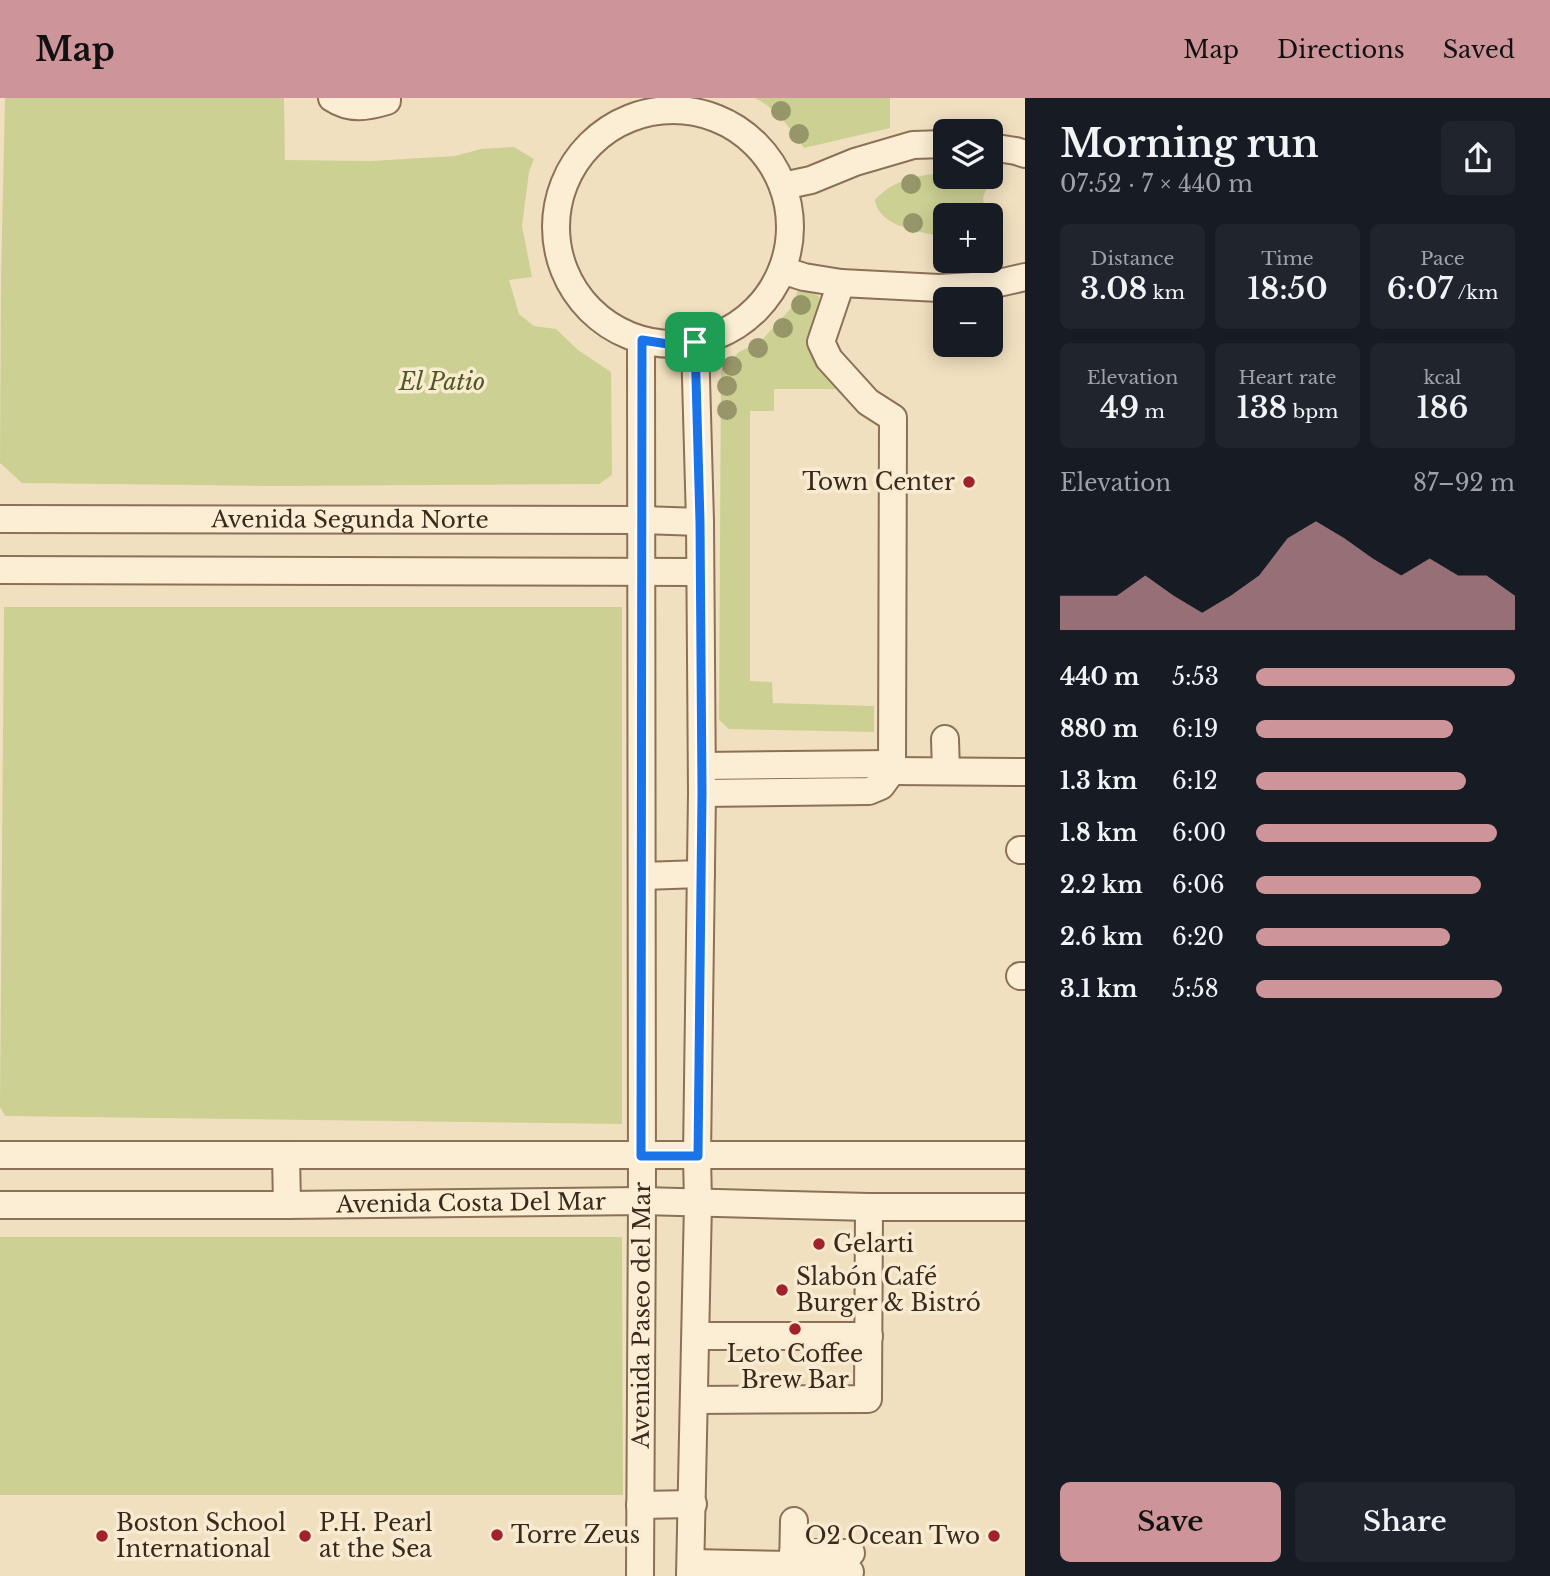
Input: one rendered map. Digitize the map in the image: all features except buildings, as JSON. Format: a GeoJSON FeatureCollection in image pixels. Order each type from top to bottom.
{"type":"FeatureCollection","features":[{"type":"Feature","properties":{"kind":"street"},"geometry":{"type":"LineString","coordinates":[[332,98],[350,107],[370,106],[387,101],[387,98]]}},
{"type":"Feature","properties":{"kind":"street"},"geometry":{"type":"LineString","coordinates":[[649,105],[673,110],[700,105],[764,152],[783,186],[790,214],[790,243],[782,270],[762,303],[732,328],[695,342],[668,344],[642,340],[606,323],[578,296],[560,261],[555,223],[563,185],[582,151],[612,126],[649,105]]}},
{"type":"Feature","properties":{"kind":"street"},"geometry":{"type":"LineString","coordinates":[[783,186],[811,180],[855,162],[914,145],[933,144]]}},
{"type":"Feature","properties":{"kind":"street"},"geometry":{"type":"LineString","coordinates":[[1003,149],[1025,154]]}},
{"type":"Feature","properties":{"kind":"street"},"geometry":{"type":"LineString","coordinates":[[782,270],[804,277],[841,283],[939,288],[990,285],[1025,277]]}},
{"type":"Feature","properties":{"kind":"street"},"geometry":{"type":"LineString","coordinates":[[702,793],[869,791],[881,786],[892,767],[893,418],[868,402],[829,359],[821,342],[841,283]]}},
{"type":"Feature","properties":{"kind":"street","name":"Avenida Paseo del Mar"},"geometry":{"type":"LineString","coordinates":[[640,1576],[642,340]]}},
{"type":"Feature","properties":{"kind":"street"},"geometry":{"type":"LineString","coordinates":[[695,342],[700,522],[702,793],[696,1336],[690,1570],[793,1567],[850,1562]]}},
{"type":"Feature","properties":{"kind":"street","name":"Avenida Segunda Norte"},"geometry":{"type":"LineString","coordinates":[[0,519],[700,522]]}},
{"type":"Feature","properties":{"kind":"street"},"geometry":{"type":"LineString","coordinates":[[0,570],[700,572]]}},
{"type":"Feature","properties":{"kind":"street"},"geometry":{"type":"LineString","coordinates":[[945,739],[946,771]]}},
{"type":"Feature","properties":{"kind":"street"},"geometry":{"type":"LineString","coordinates":[[702,766],[892,767],[1025,772]]}},
{"type":"Feature","properties":{"kind":"street"},"geometry":{"type":"LineString","coordinates":[[642,876],[701,874]]}},
{"type":"Feature","properties":{"kind":"street","name":"Avenida Costa Del Mar"},"geometry":{"type":"LineString","coordinates":[[0,1155],[1025,1155]]}},
{"type":"Feature","properties":{"kind":"street"},"geometry":{"type":"LineString","coordinates":[[286,1155],[287,1205]]}},
{"type":"Feature","properties":{"kind":"street","name":"Avenida Costa Del Mar"},"geometry":{"type":"LineString","coordinates":[[0,1205],[642,1201],[869,1207],[1025,1207]]}},
{"type":"Feature","properties":{"kind":"street"},"geometry":{"type":"LineString","coordinates":[[694,1400],[868,1399],[869,1207]]}},
{"type":"Feature","properties":{"kind":"street"},"geometry":{"type":"LineString","coordinates":[[696,1336],[869,1336]]}},
{"type":"Feature","properties":{"kind":"street"},"geometry":{"type":"LineString","coordinates":[[640,1505],[692,1504]]}},
{"type":"Feature","properties":{"kind":"street"},"geometry":{"type":"LineString","coordinates":[[793,1567],[794,1521]]}},
{"type":"Feature","properties":{"kind":"green space","name":"El Patio"},"geometry":{"type":"Polygon","coordinates":[[[5,98],[284,98],[285,160],[371,161],[455,156],[481,149],[514,147],[534,159],[529,172],[522,226],[532,277],[509,280],[519,314],[534,326],[556,329],[578,350],[611,372],[612,475],[599,484],[273,486],[22,483],[0,463],[5,98]]]}},
{"type":"Feature","properties":{"kind":"green space"},"geometry":{"type":"Polygon","coordinates":[[[755,98],[890,98],[890,128],[804,148],[776,113],[755,98]]]}},
{"type":"Feature","properties":{"kind":"green space"},"geometry":{"type":"Polygon","coordinates":[[[933,174],[933,189],[986,189],[984,203],[933,203],[933,234],[903,227],[884,217],[875,200],[882,193],[898,183],[933,174]]]}},
{"type":"Feature","properties":{"kind":"green space"},"geometry":{"type":"Polygon","coordinates":[[[799,288],[819,296],[821,305],[811,345],[819,367],[837,380],[844,389],[774,389],[774,411],[750,411],[750,681],[772,682],[773,703],[874,706],[874,732],[729,729],[719,720],[721,370],[739,352],[761,341],[791,308],[799,288]]]}},
{"type":"Feature","properties":{"kind":"green space"},"geometry":{"type":"Polygon","coordinates":[[[4,607],[622,607],[622,1124],[5,1116],[0,1107],[4,607]]]}},
{"type":"Feature","properties":{"kind":"green space"},"geometry":{"type":"Polygon","coordinates":[[[0,1237],[622,1237],[623,1495],[0,1495],[0,1237]]]}},
{"type":"Feature","properties":{"kind":"place","name":"Town Center"},"geometry":{"type":"Point","coordinates":[969,482]}},
{"type":"Feature","properties":{"kind":"place","name":"Gelarti"},"geometry":{"type":"Point","coordinates":[819,1244]}},
{"type":"Feature","properties":{"kind":"place","name":"Slabón Café Burger & Bistró"},"geometry":{"type":"Point","coordinates":[782,1290]}},
{"type":"Feature","properties":{"kind":"place","name":"Leto Coffee Brew Bar"},"geometry":{"type":"Point","coordinates":[795,1329]}},
{"type":"Feature","properties":{"kind":"place","name":"Torre Zeus"},"geometry":{"type":"Point","coordinates":[497,1535]}},
{"type":"Feature","properties":{"kind":"place","name":"Boston School International"},"geometry":{"type":"Point","coordinates":[102,1536]}},
{"type":"Feature","properties":{"kind":"place","name":"P.H. Pearl at the Sea"},"geometry":{"type":"Point","coordinates":[305,1536]}},
{"type":"Feature","properties":{"kind":"place","name":"O2 Ocean Two"},"geometry":{"type":"Point","coordinates":[994,1536]}},
{"type":"Feature","properties":{"kind":"route"},"geometry":{"type":"LineString","coordinates":[[642,340],[668,344],[695,342],[700,522],[702,793],[698,1156],[641,1156],[642,340]]}}]}
